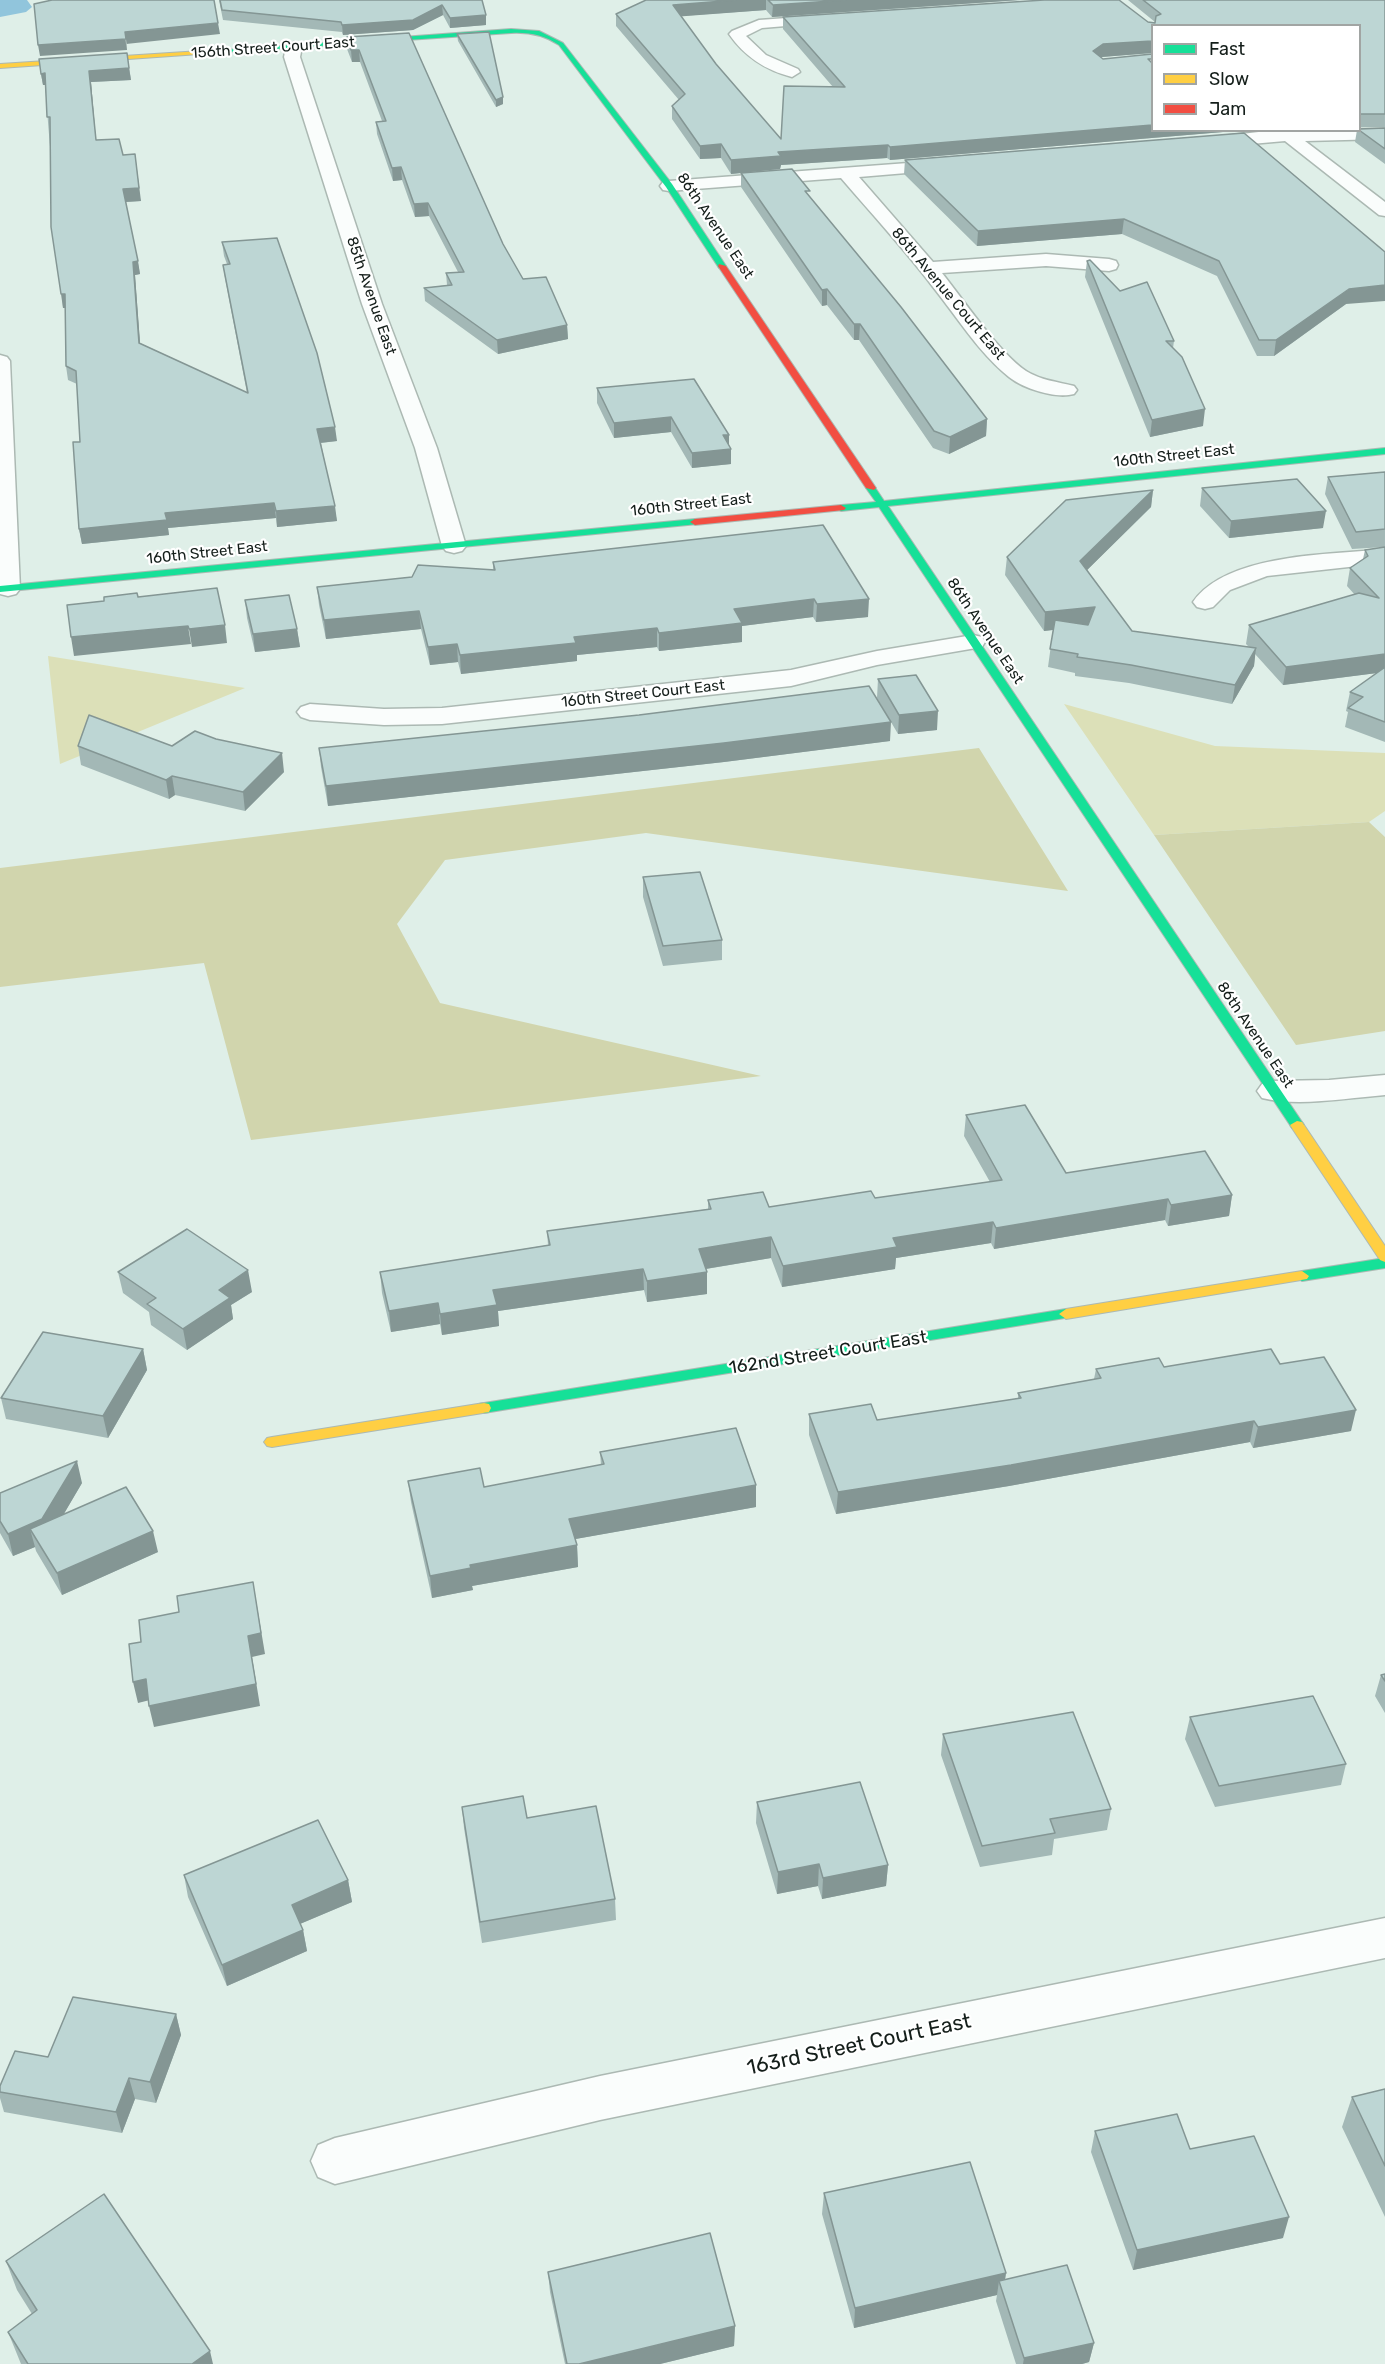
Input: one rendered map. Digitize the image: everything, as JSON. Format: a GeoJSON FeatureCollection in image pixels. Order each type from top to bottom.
{"type":"FeatureCollection","features":[{"type":"Feature","properties":{"kind":"street"},"geometry":{"type":"LineString","coordinates":[[792,72],[760,60],[737,34],[759,24],[841,18]]}},
{"type":"Feature","properties":{"kind":"street","name":"156th Street Court East"},"geometry":{"type":"LineString","coordinates":[[0,66],[492,32],[545,33]]}},
{"type":"Feature","properties":{"kind":"street","name":"86th Avenue East"},"geometry":{"type":"LineString","coordinates":[[545,33],[561,44],[669,186],[1385,1257]]}},
{"type":"Feature","properties":{"kind":"street","name":"85th Avenue East"},"geometry":{"type":"LineString","coordinates":[[294,47],[292,57],[299,79],[372,304],[426,448],[454,546]]}},
{"type":"Feature","properties":{"kind":"street"},"geometry":{"type":"LineString","coordinates":[[1285,134],[1385,212]]}},
{"type":"Feature","properties":{"kind":"street"},"geometry":{"type":"LineString","coordinates":[[1184,145],[1285,134],[1385,134]]}},
{"type":"Feature","properties":{"kind":"street"},"geometry":{"type":"LineString","coordinates":[[669,186],[963,164]]}},
{"type":"Feature","properties":{"kind":"street","name":"86th Avenue Court East"},"geometry":{"type":"LineString","coordinates":[[846,173],[928,268],[999,357],[1019,375],[1045,386],[1067,390]]}},
{"type":"Feature","properties":{"kind":"street"},"geometry":{"type":"LineString","coordinates":[[928,268],[1046,260],[1109,266]]}},
{"type":"Feature","properties":{"kind":"street"},"geometry":{"type":"LineString","coordinates":[[0,361],[4,589]]}},
{"type":"Feature","properties":{"kind":"street","name":"160th Street East"},"geometry":{"type":"LineString","coordinates":[[4,589],[880,504],[1385,451]]}},
{"type":"Feature","properties":{"kind":"street"},"geometry":{"type":"LineString","coordinates":[[1205,602],[1222,585],[1263,569],[1385,556]]}},
{"type":"Feature","properties":{"kind":"street","name":"160th Street Court East"},"geometry":{"type":"LineString","coordinates":[[310,711],[384,717],[453,715],[791,678],[867,660],[973,642]]}},
{"type":"Feature","properties":{"kind":"street"},"geometry":{"type":"LineString","coordinates":[[1273,1091],[1329,1090],[1385,1085]]}},
{"type":"Feature","properties":{"kind":"street","name":"162nd Street Court East"},"geometry":{"type":"LineString","coordinates":[[272,1442],[1385,1263]]}},
{"type":"Feature","properties":{"kind":"street","name":"163rd Street Court East"},"geometry":{"type":"LineString","coordinates":[[335,2160],[600,2098],[1385,1938]]}},
{"type":"Feature","properties":{"kind":"green space"},"geometry":{"type":"Polygon","coordinates":[[[48,656],[245,688],[60,764],[48,656]]]}},
{"type":"Feature","properties":{"kind":"green space"},"geometry":{"type":"Polygon","coordinates":[[[1064,704],[1215,746],[1385,753],[1385,811],[1369,822],[1154,835],[1064,704]]]}},
{"type":"Feature","properties":{"kind":"green space"},"geometry":{"type":"Polygon","coordinates":[[[979,748],[1068,891],[646,833],[445,860],[397,924],[440,1003],[761,1076],[251,1140],[204,963],[0,987],[0,868],[979,748]]]}},
{"type":"Feature","properties":{"kind":"green space"},"geometry":{"type":"Polygon","coordinates":[[[1369,822],[1385,837],[1385,1031],[1296,1045],[1154,835],[1369,822]]]}},
{"type":"Feature","properties":{"kind":"water"},"geometry":{"type":"Polygon","coordinates":[[[0,0],[27,0],[32,7],[26,12],[0,17],[0,0]]]}},
{"type":"Feature","properties":{"kind":"building"},"geometry":{"type":"Polygon","coordinates":[[[52,0],[214,0],[218,23],[125,32],[126,39],[38,45],[34,4],[52,0]]]}},
{"type":"Feature","properties":{"kind":"building"},"geometry":{"type":"Polygon","coordinates":[[[220,0],[482,0],[486,15],[450,18],[442,5],[413,20],[342,25],[341,22],[222,10],[220,0]]]}},
{"type":"Feature","properties":{"kind":"building"},"geometry":{"type":"Polygon","coordinates":[[[646,0],[736,0],[673,5],[716,64],[781,139],[784,86],[845,87],[783,17],[1044,0],[1119,0],[1148,22],[1155,23],[1156,16],[1161,14],[1143,0],[1385,0],[1385,114],[1361,114],[1361,24],[1151,24],[1151,41],[1103,44],[1093,51],[1103,59],[1151,54],[1151,59],[1148,59],[1151,62],[1151,125],[890,147],[888,145],[778,152],[781,156],[731,160],[721,144],[700,146],[672,106],[685,94],[616,14],[646,0]]]}},
{"type":"Feature","properties":{"kind":"building"},"geometry":{"type":"Polygon","coordinates":[[[768,0],[846,0],[773,5],[768,0]]]}},
{"type":"Feature","properties":{"kind":"building"},"geometry":{"type":"Polygon","coordinates":[[[489,32],[503,97],[496,100],[457,34],[489,32]]]}},
{"type":"Feature","properties":{"kind":"building"},"geometry":{"type":"Polygon","coordinates":[[[409,33],[503,244],[523,279],[546,277],[567,325],[497,340],[424,288],[452,285],[446,273],[464,272],[428,203],[414,204],[401,167],[392,168],[376,122],[386,121],[359,50],[351,50],[347,37],[409,33]]]}},
{"type":"Feature","properties":{"kind":"building"},"geometry":{"type":"Polygon","coordinates":[[[127,53],[129,68],[89,71],[96,140],[119,139],[123,155],[135,154],[139,188],[123,189],[138,261],[133,262],[139,343],[248,393],[223,265],[230,264],[222,242],[277,238],[317,353],[335,427],[317,429],[335,506],[276,511],[274,503],[165,513],[167,520],[79,529],[73,442],[80,442],[76,371],[66,366],[65,294],[61,294],[51,227],[50,117],[47,117],[45,73],[41,74],[39,59],[127,53]]]}},
{"type":"Feature","properties":{"kind":"building"},"geometry":{"type":"Polygon","coordinates":[[[1385,128],[1385,149],[1361,131],[1361,129],[1385,128]]]}},
{"type":"Feature","properties":{"kind":"building"},"geometry":{"type":"Polygon","coordinates":[[[1244,133],[1385,252],[1385,285],[1349,289],[1276,340],[1259,340],[1219,261],[1124,219],[978,231],[905,160],[1244,133]]]}},
{"type":"Feature","properties":{"kind":"building"},"geometry":{"type":"Polygon","coordinates":[[[792,169],[810,191],[805,191],[901,307],[987,419],[950,437],[934,431],[860,324],[854,324],[827,289],[822,290],[741,173],[792,169]]]}},
{"type":"Feature","properties":{"kind":"building"},"geometry":{"type":"Polygon","coordinates":[[[1090,260],[1120,291],[1147,282],[1174,341],[1166,341],[1182,357],[1205,409],[1152,420],[1087,261],[1090,260]]]}},
{"type":"Feature","properties":{"kind":"building"},"geometry":{"type":"Polygon","coordinates":[[[694,379],[729,435],[723,435],[731,449],[692,453],[671,417],[614,423],[597,388],[694,379]]]}},
{"type":"Feature","properties":{"kind":"building"},"geometry":{"type":"Polygon","coordinates":[[[1385,472],[1385,529],[1356,532],[1328,477],[1385,472]]]}},
{"type":"Feature","properties":{"kind":"building"},"geometry":{"type":"Polygon","coordinates":[[[1297,479],[1326,511],[1231,521],[1202,488],[1297,479]]]}},
{"type":"Feature","properties":{"kind":"building"},"geometry":{"type":"Polygon","coordinates":[[[1153,490],[1080,561],[1132,631],[1256,648],[1235,685],[1077,657],[1078,654],[1050,649],[1055,620],[1088,625],[1095,607],[1045,612],[1007,557],[1066,500],[1153,490]]]}},
{"type":"Feature","properties":{"kind":"building"},"geometry":{"type":"Polygon","coordinates":[[[823,525],[869,599],[817,604],[814,599],[734,609],[742,623],[659,633],[657,628],[574,637],[576,643],[460,655],[457,644],[428,647],[419,611],[324,620],[317,587],[412,577],[418,565],[495,570],[493,562],[823,525]]]}},
{"type":"Feature","properties":{"kind":"building"},"geometry":{"type":"Polygon","coordinates":[[[1385,547],[1385,654],[1286,667],[1249,625],[1359,593],[1379,598],[1350,568],[1368,556],[1365,550],[1385,547]]]}},
{"type":"Feature","properties":{"kind":"building"},"geometry":{"type":"Polygon","coordinates":[[[217,588],[225,625],[189,629],[188,626],[71,637],[67,605],[104,601],[104,597],[137,593],[138,597],[217,588]]]}},
{"type":"Feature","properties":{"kind":"building"},"geometry":{"type":"Polygon","coordinates":[[[289,595],[297,629],[253,634],[245,600],[289,595]]]}},
{"type":"Feature","properties":{"kind":"building"},"geometry":{"type":"Polygon","coordinates":[[[1385,667],[1385,722],[1348,708],[1363,697],[1350,692],[1385,667]]]}},
{"type":"Feature","properties":{"kind":"building"},"geometry":{"type":"Polygon","coordinates":[[[916,675],[938,711],[899,715],[878,679],[916,675]]]}},
{"type":"Feature","properties":{"kind":"building"},"geometry":{"type":"Polygon","coordinates":[[[869,686],[891,722],[724,743],[326,786],[319,748],[639,715],[869,686]]]}},
{"type":"Feature","properties":{"kind":"building"},"geometry":{"type":"Polygon","coordinates":[[[89,715],[172,746],[195,731],[216,739],[282,753],[243,792],[172,776],[166,780],[78,746],[89,715]]]}},
{"type":"Feature","properties":{"kind":"building"},"geometry":{"type":"Polygon","coordinates":[[[700,872],[722,940],[663,946],[643,877],[700,872]]]}},
{"type":"Feature","properties":{"kind":"building"},"geometry":{"type":"Polygon","coordinates":[[[1025,1105],[1066,1173],[1205,1151],[1232,1195],[1171,1205],[1168,1199],[996,1228],[993,1222],[893,1238],[897,1247],[783,1266],[771,1237],[699,1249],[707,1272],[647,1281],[643,1269],[493,1290],[497,1305],[440,1314],[438,1303],[389,1311],[380,1272],[550,1245],[547,1231],[711,1209],[708,1200],[763,1192],[769,1207],[871,1191],[875,1198],[1002,1180],[966,1115],[1025,1105]]]}},
{"type":"Feature","properties":{"kind":"building"},"geometry":{"type":"Polygon","coordinates":[[[187,1229],[248,1270],[219,1290],[230,1298],[183,1329],[147,1304],[156,1298],[118,1272],[187,1229]]]}},
{"type":"Feature","properties":{"kind":"building"},"geometry":{"type":"Polygon","coordinates":[[[43,1332],[143,1349],[103,1416],[1,1398],[43,1332]]]}},
{"type":"Feature","properties":{"kind":"building"},"geometry":{"type":"Polygon","coordinates":[[[1271,1349],[1280,1364],[1324,1357],[1356,1410],[1258,1427],[1254,1421],[1011,1465],[838,1492],[809,1414],[871,1404],[877,1420],[1021,1398],[1018,1393],[1101,1378],[1096,1369],[1159,1358],[1164,1367],[1271,1349]]]}},
{"type":"Feature","properties":{"kind":"building"},"geometry":{"type":"Polygon","coordinates":[[[736,1428],[756,1485],[569,1519],[577,1545],[470,1565],[471,1568],[430,1576],[408,1481],[480,1468],[484,1487],[604,1464],[600,1452],[736,1428]]]}},
{"type":"Feature","properties":{"kind":"building"},"geometry":{"type":"Polygon","coordinates":[[[77,1461],[42,1519],[8,1534],[0,1521],[0,1493],[77,1461]]]}},
{"type":"Feature","properties":{"kind":"building"},"geometry":{"type":"Polygon","coordinates":[[[126,1487],[153,1531],[57,1573],[30,1529],[126,1487]]]}},
{"type":"Feature","properties":{"kind":"building"},"geometry":{"type":"Polygon","coordinates":[[[253,1582],[261,1633],[248,1636],[256,1684],[149,1706],[146,1679],[133,1682],[129,1644],[141,1642],[139,1620],[179,1612],[177,1596],[253,1582]]]}},
{"type":"Feature","properties":{"kind":"building"},"geometry":{"type":"Polygon","coordinates":[[[1313,1696],[1346,1764],[1219,1786],[1190,1717],[1313,1696]]]}},
{"type":"Feature","properties":{"kind":"building"},"geometry":{"type":"Polygon","coordinates":[[[1073,1712],[1111,1809],[1050,1819],[1055,1833],[982,1846],[943,1734],[1073,1712]]]}},
{"type":"Feature","properties":{"kind":"building"},"geometry":{"type":"Polygon","coordinates":[[[860,1782],[888,1865],[823,1878],[819,1864],[778,1872],[757,1802],[860,1782]]]}},
{"type":"Feature","properties":{"kind":"building"},"geometry":{"type":"Polygon","coordinates":[[[523,1796],[527,1818],[596,1806],[615,1899],[480,1922],[462,1807],[523,1796]]]}},
{"type":"Feature","properties":{"kind":"building"},"geometry":{"type":"Polygon","coordinates":[[[318,1820],[348,1880],[292,1905],[303,1930],[222,1965],[184,1875],[318,1820]]]}},
{"type":"Feature","properties":{"kind":"building"},"geometry":{"type":"Polygon","coordinates":[[[73,1997],[176,2014],[150,2082],[129,2078],[116,2112],[0,2092],[0,2086],[15,2051],[48,2057],[73,1997]]]}},
{"type":"Feature","properties":{"kind":"building"},"geometry":{"type":"Polygon","coordinates":[[[1385,2089],[1385,2166],[1352,2097],[1385,2089]]]}},
{"type":"Feature","properties":{"kind":"building"},"geometry":{"type":"Polygon","coordinates":[[[1177,2114],[1190,2149],[1254,2136],[1289,2217],[1137,2250],[1095,2131],[1177,2114]]]}},
{"type":"Feature","properties":{"kind":"building"},"geometry":{"type":"Polygon","coordinates":[[[970,2162],[1006,2273],[855,2308],[824,2193],[970,2162]]]}},
{"type":"Feature","properties":{"kind":"building"},"geometry":{"type":"Polygon","coordinates":[[[104,2194],[210,2351],[192,2364],[28,2364],[8,2332],[37,2310],[6,2261],[104,2194]]]}},
{"type":"Feature","properties":{"kind":"building"},"geometry":{"type":"Polygon","coordinates":[[[710,2233],[735,2326],[579,2364],[567,2364],[548,2272],[710,2233]]]}},
{"type":"Feature","properties":{"kind":"building"},"geometry":{"type":"Polygon","coordinates":[[[1067,2265],[1094,2343],[1024,2358],[999,2281],[1067,2265]]]}},
{"type":"Feature","properties":{"kind":"traffic: fast"},"geometry":{"type":"LineString","coordinates":[[214,51],[511,31],[543,34],[561,44],[669,186],[722,266]]}},
{"type":"Feature","properties":{"kind":"traffic: fast"},"geometry":{"type":"LineString","coordinates":[[841,508],[1385,451]]}},
{"type":"Feature","properties":{"kind":"traffic: fast"},"geometry":{"type":"LineString","coordinates":[[871,488],[1297,1125]]}},
{"type":"Feature","properties":{"kind":"traffic: fast"},"geometry":{"type":"LineString","coordinates":[[0,589],[695,522]]}},
{"type":"Feature","properties":{"kind":"traffic: fast"},"geometry":{"type":"LineString","coordinates":[[1302,1276],[1385,1263]]}},
{"type":"Feature","properties":{"kind":"traffic: fast"},"geometry":{"type":"LineString","coordinates":[[484,1408],[1066,1314]]}},
{"type":"Feature","properties":{"kind":"traffic: slow"},"geometry":{"type":"LineString","coordinates":[[0,66],[214,51]]}},
{"type":"Feature","properties":{"kind":"traffic: slow"},"geometry":{"type":"LineString","coordinates":[[1297,1125],[1385,1257]]}},
{"type":"Feature","properties":{"kind":"traffic: slow"},"geometry":{"type":"LineString","coordinates":[[1066,1314],[1302,1276]]}},
{"type":"Feature","properties":{"kind":"traffic: slow"},"geometry":{"type":"LineString","coordinates":[[272,1442],[484,1408]]}},
{"type":"Feature","properties":{"kind":"traffic: jam"},"geometry":{"type":"LineString","coordinates":[[722,266],[871,488]]}},
{"type":"Feature","properties":{"kind":"traffic: jam"},"geometry":{"type":"LineString","coordinates":[[695,522],[841,508]]}}]}
